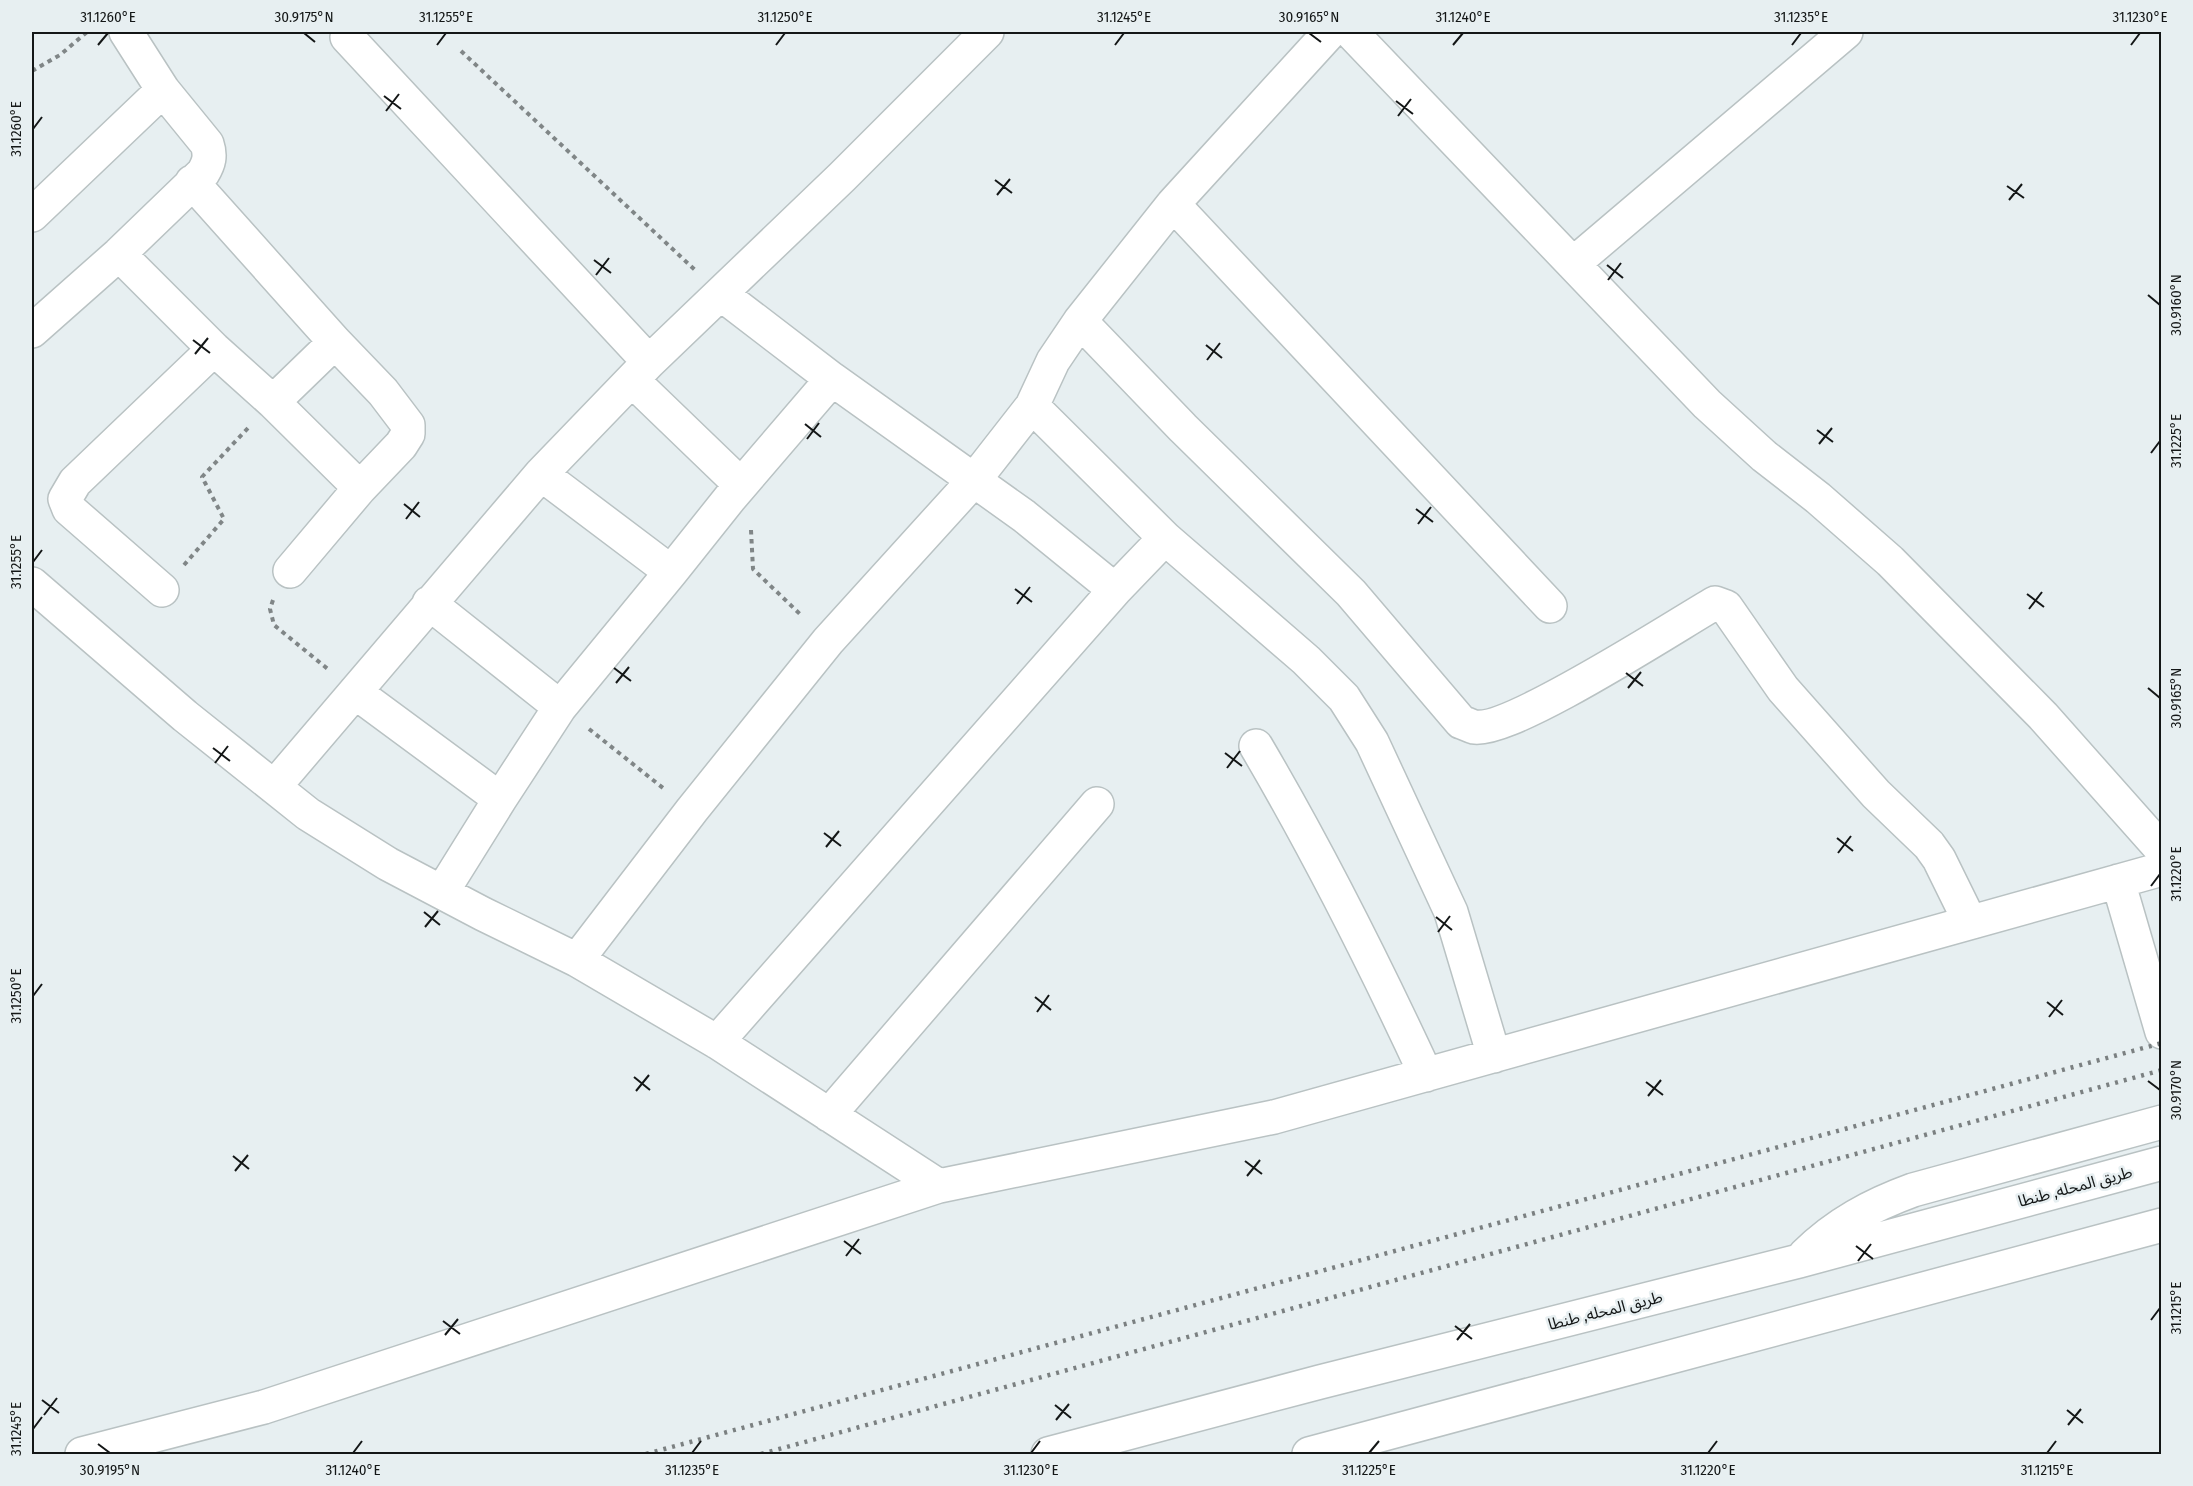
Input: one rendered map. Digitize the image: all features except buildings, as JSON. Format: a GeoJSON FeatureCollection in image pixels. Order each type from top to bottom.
{"type":"FeatureCollection","features":[{"type":"Feature","properties":{"kind":"main road"},"geometry":{"type":"LineString","coordinates":[[32,331],[119,254],[203,173],[208,164],[210,154],[207,144],[163,90],[126,32]]}},
{"type":"Feature","properties":{"kind":"main road"},"geometry":{"type":"LineString","coordinates":[[274,787],[429,603],[542,474],[640,371],[987,32]]}},
{"type":"Feature","properties":{"kind":"main road"},"geometry":{"type":"LineString","coordinates":[[578,960],[692,810],[828,641],[975,479],[1032,406],[1053,361],[1080,321],[1173,204],[1330,32]]}},
{"type":"Feature","properties":{"kind":"main road"},"geometry":{"type":"LineString","coordinates":[[1351,32],[1707,404],[1739,435],[1850,524],[1890,561],[2043,716],[2162,850]]}},
{"type":"Feature","properties":{"kind":"main road"},"geometry":{"type":"LineString","coordinates":[[1573,264],[1846,32]]}},
{"type":"Feature","properties":{"kind":"main road"},"geometry":{"type":"LineString","coordinates":[[347,37],[640,371],[735,491]]}},
{"type":"Feature","properties":{"kind":"main road"},"geometry":{"type":"LineString","coordinates":[[32,215],[163,90]]}},
{"type":"Feature","properties":{"kind":"main road"},"geometry":{"type":"LineString","coordinates":[[192,182],[335,342],[383,392],[408,425],[405,440],[360,488],[290,571]]}},
{"type":"Feature","properties":{"kind":"main road"},"geometry":{"type":"LineString","coordinates":[[1173,204],[1550,606]]}},
{"type":"Feature","properties":{"kind":"main road"},"geometry":{"type":"LineString","coordinates":[[119,254],[214,349],[273,402],[360,488]]}},
{"type":"Feature","properties":{"kind":"main road"},"geometry":{"type":"LineString","coordinates":[[721,294],[832,379],[975,479],[1114,590]]}},
{"type":"Feature","properties":{"kind":"main road"},"geometry":{"type":"LineString","coordinates":[[1080,321],[1183,428],[1351,593],[1461,722],[1475,727],[1516,716],[1577,685],[1715,603],[1726,607],[1783,689],[1876,794],[1929,844],[1939,859],[1970,922]]}},
{"type":"Feature","properties":{"kind":"main road"},"geometry":{"type":"LineString","coordinates":[[273,402],[335,342]]}},
{"type":"Feature","properties":{"kind":"main road"},"geometry":{"type":"LineString","coordinates":[[162,590],[69,509],[65,499],[75,482],[214,349]]}},
{"type":"Feature","properties":{"kind":"main road"},"geometry":{"type":"LineString","coordinates":[[442,892],[560,707],[735,491],[832,379]]}},
{"type":"Feature","properties":{"kind":"main road"},"geometry":{"type":"LineString","coordinates":[[1032,406],[1165,538],[1328,681],[1344,698],[1372,742],[1451,912],[1494,1056]]}},
{"type":"Feature","properties":{"kind":"main road"},"geometry":{"type":"LineString","coordinates":[[542,474],[671,572]]}},
{"type":"Feature","properties":{"kind":"main road"},"geometry":{"type":"LineString","coordinates":[[717,1042],[1114,590],[1165,538]]}},
{"type":"Feature","properties":{"kind":"main road"},"geometry":{"type":"LineString","coordinates":[[32,584],[185,716],[308,814],[354,844],[442,892],[578,960],[717,1042],[939,1186]]}},
{"type":"Feature","properties":{"kind":"main road"},"geometry":{"type":"LineString","coordinates":[[429,603],[560,707]]}},
{"type":"Feature","properties":{"kind":"main road"},"geometry":{"type":"LineString","coordinates":[[355,692],[500,799]]}},
{"type":"Feature","properties":{"kind":"main road"},"geometry":{"type":"LineString","coordinates":[[1256,746],[1294,810],[1370,955],[1426,1075]]}},
{"type":"Feature","properties":{"kind":"main road"},"geometry":{"type":"LineString","coordinates":[[830,1115],[1097,804]]}},
{"type":"Feature","properties":{"kind":"main road"},"geometry":{"type":"LineString","coordinates":[[82,1455],[264,1407],[939,1186],[1274,1117],[2162,869]]}},
{"type":"Feature","properties":{"kind":"main road"},"geometry":{"type":"LineString","coordinates":[[2118,881],[2162,1032]]}},
{"type":"Feature","properties":{"kind":"main road"},"geometry":{"type":"LineString","coordinates":[[1799,1261],[1838,1226],[1886,1200],[1913,1190],[2162,1122]]}},
{"type":"Feature","properties":{"kind":"main road","name":"طريق المحله, طنطا"},"geometry":{"type":"LineString","coordinates":[[1048,1455],[1331,1379],[1799,1261],[2162,1163]]}},
{"type":"Feature","properties":{"kind":"main road"},"geometry":{"type":"LineString","coordinates":[[1308,1455],[2162,1225]]}},
{"type":"Feature","properties":{"kind":"path"},"geometry":{"type":"LineString","coordinates":[[32,71],[60,55],[87,32]]}},
{"type":"Feature","properties":{"kind":"path"},"geometry":{"type":"LineString","coordinates":[[461,51],[721,294]]}},
{"type":"Feature","properties":{"kind":"path"},"geometry":{"type":"LineString","coordinates":[[162,590],[224,519],[202,477],[273,402]]}},
{"type":"Feature","properties":{"kind":"path"},"geometry":{"type":"LineString","coordinates":[[735,491],[751,525],[753,569],[828,641]]}},
{"type":"Feature","properties":{"kind":"path"},"geometry":{"type":"LineString","coordinates":[[290,571],[274,595],[270,609],[274,625],[355,692]]}},
{"type":"Feature","properties":{"kind":"path"},"geometry":{"type":"LineString","coordinates":[[560,707],[692,810]]}},
{"type":"Feature","properties":{"kind":"railway"},"geometry":{"type":"LineString","coordinates":[[646,1454],[2162,1043]]}},
{"type":"Feature","properties":{"kind":"railway"},"geometry":{"type":"LineString","coordinates":[[761,1454],[2162,1070]]}}]}
